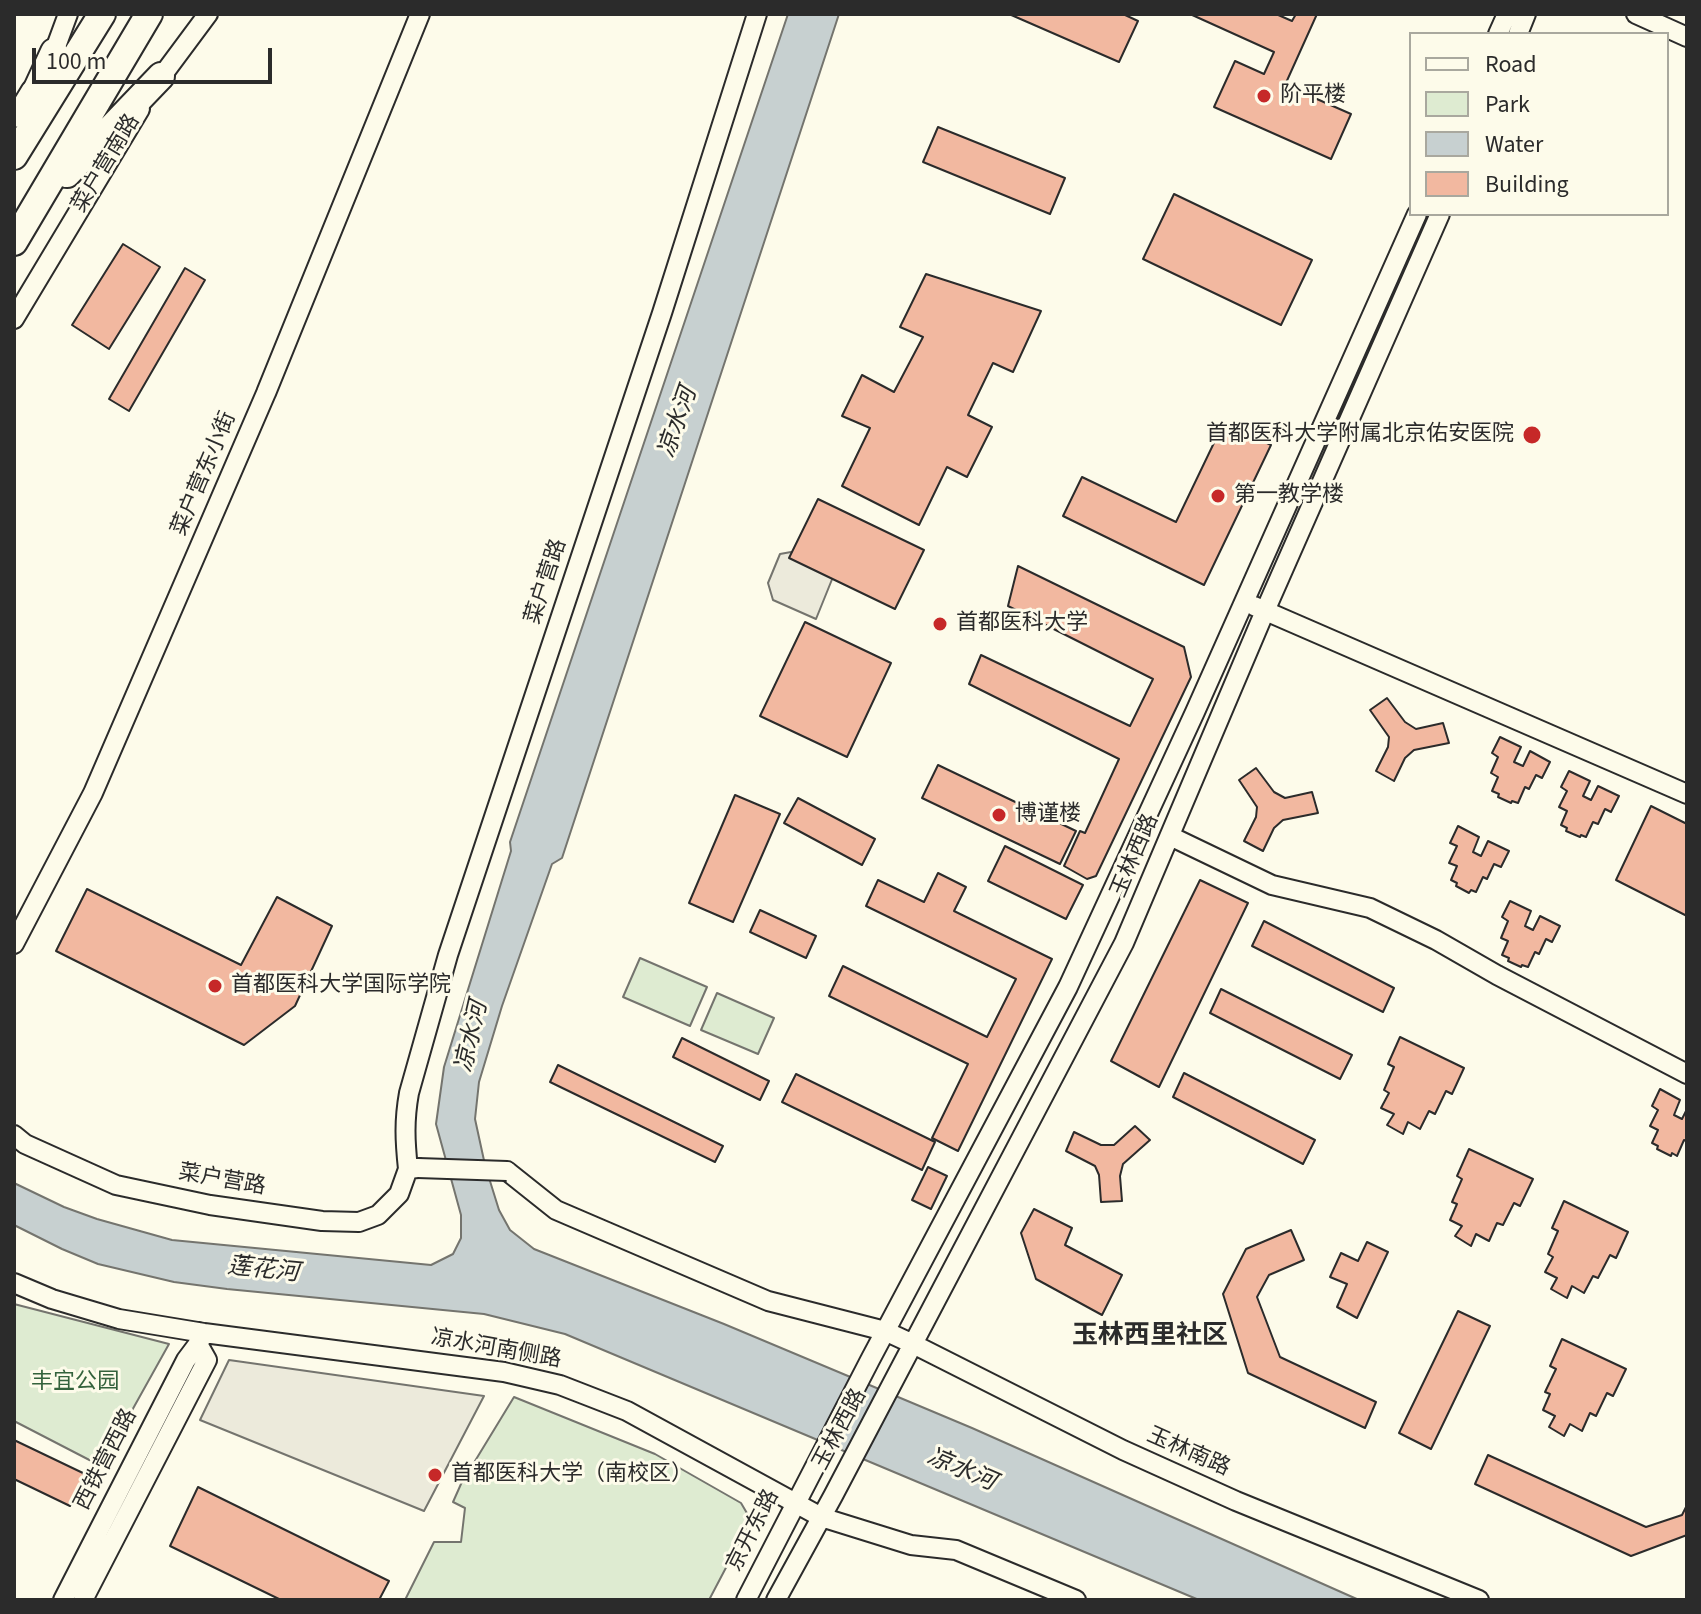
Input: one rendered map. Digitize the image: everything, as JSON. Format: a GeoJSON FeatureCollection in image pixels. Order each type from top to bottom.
{"type":"FeatureCollection","features":[{"type":"Feature","properties":{"kind":"highway"},"geometry":{"type":"LineString","coordinates":[[14,156],[102,14]]}},
{"type":"Feature","properties":{"kind":"highway","name":"菜户营南路"},"geometry":{"type":"LineString","coordinates":[[14,242],[149,14]]}},
{"type":"Feature","properties":{"kind":"highway"},"geometry":{"type":"LineString","coordinates":[[14,139],[54,52]]}},
{"type":"Feature","properties":{"kind":"highway"},"geometry":{"type":"LineString","coordinates":[[34,208],[161,76]]}},
{"type":"Feature","properties":{"kind":"street"},"geometry":{"type":"LineString","coordinates":[[14,118],[54,52],[68,14]]}},
{"type":"Feature","properties":{"kind":"street","name":"菜户营南路"},"geometry":{"type":"LineString","coordinates":[[14,319],[161,76],[208,14]]}},
{"type":"Feature","properties":{"kind":"street","name":"菜户营东小街"},"geometry":{"type":"LineString","coordinates":[[14,944],[99,779],[266,393],[420,14]]}},
{"type":"Feature","properties":{"kind":"street","name":"菜户营路"},"geometry":{"type":"LineString","coordinates":[[14,1135],[25,1144],[116,1185],[210,1205],[322,1221],[359,1222],[378,1215],[399,1194],[413,1169],[404,1129],[409,1093],[448,955],[662,313],[757,14]]}},
{"type":"Feature","properties":{"kind":"street"},"geometry":{"type":"LineString","coordinates":[[1636,14],[1687,37]]}},
{"type":"Feature","properties":{"kind":"street","name":"玉林西路"},"geometry":{"type":"LineString","coordinates":[[805,1485],[1068,987],[1416,216]]}},
{"type":"Feature","properties":{"kind":"street","name":"玉林西路"},"geometry":{"type":"LineString","coordinates":[[821,1517],[1124,943],[1265,611],[1439,216]]}},
{"type":"Feature","properties":{"kind":"street"},"geometry":{"type":"LineString","coordinates":[[1244,601],[1687,794]]}},
{"type":"Feature","properties":{"kind":"street"},"geometry":{"type":"LineString","coordinates":[[1170,836],[1272,885],[1370,908],[1687,1074]]}},
{"type":"Feature","properties":{"kind":"street","name":"玉林南路"},"geometry":{"type":"LineString","coordinates":[[413,1169],[507,1171],[556,1210],[768,1301],[885,1331],[1137,1456],[1236,1501],[1479,1600]]}},
{"type":"Feature","properties":{"kind":"street","name":"凉水河南侧路"},"geometry":{"type":"LineString","coordinates":[[14,1283],[52,1299],[119,1319],[200,1336],[504,1372],[560,1385],[627,1411],[821,1517],[911,1545],[956,1550],[1076,1600]]}},
{"type":"Feature","properties":{"kind":"street","name":"西铁营西路"},"geometry":{"type":"LineString","coordinates":[[63,1600],[200,1336]]}},
{"type":"Feature","properties":{"kind":"street","name":"西铁营西路"},"geometry":{"type":"LineString","coordinates":[[83,1600],[207,1360],[200,1336]]}},
{"type":"Feature","properties":{"kind":"street","name":"京开东路"},"geometry":{"type":"LineString","coordinates":[[746,1600],[805,1485]]}},
{"type":"Feature","properties":{"kind":"street"},"geometry":{"type":"LineString","coordinates":[[776,1600],[821,1517]]}},
{"type":"Feature","properties":{"kind":"green space"},"geometry":{"type":"Polygon","coordinates":[[[640,958],[707,987],[690,1026],[623,997],[640,958]]]}},
{"type":"Feature","properties":{"kind":"green space"},"geometry":{"type":"Polygon","coordinates":[[[717,993],[774,1018],[758,1054],[701,1030],[717,993]]]}},
{"type":"Feature","properties":{"kind":"green space","name":"丰宜公园"},"geometry":{"type":"Polygon","coordinates":[[[14,1304],[169,1344],[101,1466],[14,1421],[14,1304]]]}},
{"type":"Feature","properties":{"kind":"green space"},"geometry":{"type":"Polygon","coordinates":[[[514,1397],[655,1454],[741,1503],[751,1520],[709,1600],[405,1600],[434,1542],[461,1542],[465,1508],[453,1502],[514,1397]]]}},
{"type":"Feature","properties":{"kind":"shaded area"},"geometry":{"type":"Polygon","coordinates":[[[791,552],[835,572],[816,619],[773,600],[768,583],[780,554],[791,552]]]}},
{"type":"Feature","properties":{"kind":"shaded area"},"geometry":{"type":"Polygon","coordinates":[[[229,1360],[484,1396],[424,1511],[200,1420],[229,1360]]]}},
{"type":"Feature","properties":{"kind":"water"},"geometry":{"type":"Polygon","coordinates":[[[788,14],[839,14],[562,858],[552,864],[479,1082],[475,1119],[499,1210],[510,1230],[534,1249],[724,1324],[972,1428],[1359,1600],[1199,1600],[565,1334],[484,1314],[174,1282],[98,1264],[14,1225],[14,1183],[97,1219],[172,1240],[431,1265],[453,1254],[461,1238],[461,1215],[436,1124],[444,1067],[511,851],[510,842],[788,14]]]}},
{"type":"Feature","properties":{"kind":"building"},"geometry":{"type":"Polygon","coordinates":[[[1009,14],[1123,14],[1138,21],[1119,62],[1009,14]]]}},
{"type":"Feature","properties":{"kind":"building","name":"阶平楼"},"geometry":{"type":"Polygon","coordinates":[[[1190,14],[1276,14],[1292,21],[1296,14],[1317,14],[1285,85],[1351,114],[1331,159],[1214,107],[1235,61],[1264,74],[1274,52],[1190,14]]]}},
{"type":"Feature","properties":{"kind":"building"},"geometry":{"type":"Polygon","coordinates":[[[938,127],[1065,178],[1050,214],[923,162],[938,127]]]}},
{"type":"Feature","properties":{"kind":"building"},"geometry":{"type":"Polygon","coordinates":[[[1174,194],[1312,260],[1281,325],[1143,259],[1174,194]]]}},
{"type":"Feature","properties":{"kind":"building"},"geometry":{"type":"Polygon","coordinates":[[[123,244],[160,267],[109,349],[72,325],[123,244]]]}},
{"type":"Feature","properties":{"kind":"building"},"geometry":{"type":"Polygon","coordinates":[[[185,268],[205,280],[129,411],[109,399],[185,268]]]}},
{"type":"Feature","properties":{"kind":"building"},"geometry":{"type":"Polygon","coordinates":[[[926,274],[1041,311],[1013,372],[993,363],[968,415],[992,427],[967,477],[947,467],[919,525],[842,486],[870,428],[842,416],[862,375],[894,392],[923,337],[900,327],[926,274]]]}},
{"type":"Feature","properties":{"kind":"building","name":"第一教学楼"},"geometry":{"type":"Polygon","coordinates":[[[1224,422],[1271,445],[1204,585],[1063,516],[1082,477],[1176,522],[1224,422]]]}},
{"type":"Feature","properties":{"kind":"building"},"geometry":{"type":"Polygon","coordinates":[[[818,499],[924,550],[895,609],[789,558],[818,499]]]}},
{"type":"Feature","properties":{"kind":"building"},"geometry":{"type":"Polygon","coordinates":[[[1018,566],[1184,647],[1191,677],[1096,876],[1087,879],[1064,866],[1080,831],[1085,833],[1119,759],[969,684],[981,655],[1130,726],[1153,679],[1008,606],[1018,566]]]}},
{"type":"Feature","properties":{"kind":"building"},"geometry":{"type":"Polygon","coordinates":[[[805,622],[891,663],[847,757],[760,716],[805,622]]]}},
{"type":"Feature","properties":{"kind":"building"},"geometry":{"type":"Polygon","coordinates":[[[1387,698],[1405,722],[1416,729],[1443,723],[1449,743],[1414,750],[1405,758],[1394,781],[1376,771],[1388,747],[1389,737],[1370,710],[1387,698]]]}},
{"type":"Feature","properties":{"kind":"building"},"geometry":{"type":"Polygon","coordinates":[[[1500,737],[1521,747],[1514,762],[1523,766],[1530,751],[1550,762],[1542,778],[1536,775],[1529,789],[1525,787],[1518,803],[1498,797],[1499,794],[1492,791],[1498,777],[1491,773],[1498,757],[1492,753],[1500,737]]]}},
{"type":"Feature","properties":{"kind":"building","name":"博谨楼"},"geometry":{"type":"Polygon","coordinates":[[[938,765],[1076,831],[1060,864],[922,798],[938,765]]]}},
{"type":"Feature","properties":{"kind":"building"},"geometry":{"type":"Polygon","coordinates":[[[1256,768],[1274,792],[1285,798],[1312,792],[1318,813],[1283,820],[1274,828],[1263,851],[1244,841],[1256,817],[1257,807],[1239,780],[1256,768]]]}},
{"type":"Feature","properties":{"kind":"building"},"geometry":{"type":"Polygon","coordinates":[[[1569,771],[1590,781],[1583,796],[1591,800],[1598,786],[1619,796],[1611,812],[1605,809],[1598,824],[1593,822],[1586,837],[1566,831],[1567,828],[1561,825],[1567,811],[1559,807],[1567,791],[1561,787],[1569,771]]]}},
{"type":"Feature","properties":{"kind":"building"},"geometry":{"type":"Polygon","coordinates":[[[735,795],[780,814],[733,922],[689,903],[735,795]]]}},
{"type":"Feature","properties":{"kind":"building"},"geometry":{"type":"Polygon","coordinates":[[[798,798],[875,839],[862,865],[784,823],[798,798]]]}},
{"type":"Feature","properties":{"kind":"building"},"geometry":{"type":"Polygon","coordinates":[[[1651,806],[1687,824],[1687,916],[1616,880],[1651,806]]]}},
{"type":"Feature","properties":{"kind":"building"},"geometry":{"type":"Polygon","coordinates":[[[1458,826],[1479,837],[1473,852],[1481,856],[1488,841],[1509,851],[1501,867],[1494,864],[1487,879],[1483,877],[1476,892],[1471,890],[1469,893],[1451,880],[1457,866],[1449,863],[1457,846],[1450,843],[1458,826]]]}},
{"type":"Feature","properties":{"kind":"building"},"geometry":{"type":"Polygon","coordinates":[[[1005,846],[1083,885],[1066,919],[988,881],[1005,846]]]}},
{"type":"Feature","properties":{"kind":"building"},"geometry":{"type":"Polygon","coordinates":[[[938,873],[966,887],[954,911],[1052,959],[958,1151],[932,1138],[968,1064],[829,996],[843,966],[987,1037],[1016,979],[866,906],[878,880],[924,902],[938,873]]]}},
{"type":"Feature","properties":{"kind":"building"},"geometry":{"type":"Polygon","coordinates":[[[1200,880],[1248,903],[1159,1087],[1111,1061],[1200,880]]]}},
{"type":"Feature","properties":{"kind":"building","name":"首都医科大学国际学院"},"geometry":{"type":"Polygon","coordinates":[[[87,889],[241,965],[277,897],[332,926],[295,1006],[244,1045],[56,951],[87,889]]]}},
{"type":"Feature","properties":{"kind":"building"},"geometry":{"type":"Polygon","coordinates":[[[1510,901],[1531,911],[1525,926],[1533,930],[1540,916],[1560,926],[1552,942],[1546,939],[1539,954],[1535,952],[1528,967],[1508,961],[1509,958],[1502,955],[1508,941],[1501,938],[1508,921],[1502,917],[1510,901]]]}},
{"type":"Feature","properties":{"kind":"building"},"geometry":{"type":"Polygon","coordinates":[[[760,910],[816,936],[806,958],[750,932],[760,910]]]}},
{"type":"Feature","properties":{"kind":"building"},"geometry":{"type":"Polygon","coordinates":[[[1264,921],[1394,988],[1383,1012],[1252,946],[1264,921]]]}},
{"type":"Feature","properties":{"kind":"building"},"geometry":{"type":"Polygon","coordinates":[[[1221,989],[1352,1055],[1340,1079],[1210,1013],[1221,989]]]}},
{"type":"Feature","properties":{"kind":"building"},"geometry":{"type":"Polygon","coordinates":[[[1400,1037],[1464,1068],[1452,1094],[1446,1091],[1435,1114],[1429,1111],[1420,1129],[1408,1122],[1403,1134],[1387,1125],[1394,1114],[1381,1108],[1389,1093],[1384,1090],[1394,1067],[1388,1064],[1400,1037]]]}},
{"type":"Feature","properties":{"kind":"building"},"geometry":{"type":"Polygon","coordinates":[[[682,1038],[769,1081],[760,1100],[673,1057],[682,1038]]]}},
{"type":"Feature","properties":{"kind":"building"},"geometry":{"type":"Polygon","coordinates":[[[558,1065],[723,1146],[715,1162],[550,1082],[558,1065]]]}},
{"type":"Feature","properties":{"kind":"building"},"geometry":{"type":"Polygon","coordinates":[[[1184,1073],[1315,1140],[1303,1164],[1173,1097],[1184,1073]]]}},
{"type":"Feature","properties":{"kind":"building"},"geometry":{"type":"Polygon","coordinates":[[[796,1074],[935,1142],[922,1170],[782,1102],[796,1074]]]}},
{"type":"Feature","properties":{"kind":"building"},"geometry":{"type":"Polygon","coordinates":[[[1660,1089],[1680,1100],[1674,1115],[1682,1119],[1687,1109],[1687,1141],[1684,1140],[1677,1156],[1657,1149],[1658,1146],[1652,1143],[1658,1130],[1650,1126],[1658,1110],[1652,1106],[1660,1089]]]}},
{"type":"Feature","properties":{"kind":"building"},"geometry":{"type":"Polygon","coordinates":[[[1135,1126],[1150,1140],[1123,1164],[1120,1176],[1122,1201],[1101,1202],[1099,1175],[1095,1166],[1066,1151],[1074,1132],[1101,1145],[1114,1145],[1135,1126]]]}},
{"type":"Feature","properties":{"kind":"building"},"geometry":{"type":"Polygon","coordinates":[[[1469,1149],[1533,1179],[1520,1206],[1514,1203],[1503,1225],[1497,1223],[1489,1241],[1476,1234],[1471,1246],[1455,1236],[1462,1226],[1450,1220],[1457,1204],[1452,1202],[1462,1179],[1457,1176],[1469,1149]]]}},
{"type":"Feature","properties":{"kind":"building"},"geometry":{"type":"Polygon","coordinates":[[[928,1167],[947,1176],[931,1209],[912,1200],[928,1167]]]}},
{"type":"Feature","properties":{"kind":"building"},"geometry":{"type":"Polygon","coordinates":[[[1564,1201],[1628,1232],[1616,1258],[1610,1255],[1598,1278],[1593,1276],[1584,1293],[1572,1286],[1567,1298],[1551,1289],[1557,1278],[1545,1272],[1553,1257],[1548,1254],[1558,1231],[1552,1228],[1564,1201]]]}},
{"type":"Feature","properties":{"kind":"building"},"geometry":{"type":"Polygon","coordinates":[[[1034,1209],[1072,1228],[1065,1245],[1122,1275],[1102,1315],[1036,1279],[1021,1233],[1034,1209]]]}},
{"type":"Feature","properties":{"kind":"building"},"geometry":{"type":"Polygon","coordinates":[[[1291,1230],[1304,1260],[1269,1275],[1257,1297],[1280,1357],[1376,1402],[1365,1428],[1248,1373],[1223,1294],[1246,1249],[1291,1230]]]}},
{"type":"Feature","properties":{"kind":"building"},"geometry":{"type":"Polygon","coordinates":[[[1367,1242],[1388,1252],[1357,1318],[1337,1307],[1347,1284],[1330,1277],[1341,1253],[1358,1261],[1367,1242]]]}},
{"type":"Feature","properties":{"kind":"building"},"geometry":{"type":"Polygon","coordinates":[[[1458,1311],[1490,1326],[1431,1449],[1399,1433],[1458,1311]]]}},
{"type":"Feature","properties":{"kind":"building"},"geometry":{"type":"Polygon","coordinates":[[[1562,1339],[1626,1369],[1613,1396],[1607,1393],[1596,1416],[1590,1413],[1582,1431],[1570,1424],[1564,1436],[1549,1427],[1555,1416],[1543,1410],[1550,1394],[1545,1392],[1556,1369],[1550,1366],[1562,1339]]]}},
{"type":"Feature","properties":{"kind":"building"},"geometry":{"type":"Polygon","coordinates":[[[14,1440],[85,1474],[70,1506],[14,1479],[14,1440]]]}},
{"type":"Feature","properties":{"kind":"building"},"geometry":{"type":"Polygon","coordinates":[[[1488,1455],[1646,1527],[1682,1515],[1687,1505],[1687,1535],[1631,1556],[1475,1484],[1488,1455]]]}},
{"type":"Feature","properties":{"kind":"building"},"geometry":{"type":"Polygon","coordinates":[[[198,1487],[389,1581],[379,1600],[281,1600],[170,1546],[198,1487]]]}},
{"type":"Feature","properties":{"kind":"place","name":"阶平楼"},"geometry":{"type":"Point","coordinates":[1264,96]}},
{"type":"Feature","properties":{"kind":"place","name":"首都医科大学附属北京佑安医院"},"geometry":{"type":"Point","coordinates":[1532,435]}},
{"type":"Feature","properties":{"kind":"place","name":"第一教学楼"},"geometry":{"type":"Point","coordinates":[1218,496]}},
{"type":"Feature","properties":{"kind":"place","name":"首都医科大学"},"geometry":{"type":"Point","coordinates":[940,624]}},
{"type":"Feature","properties":{"kind":"place","name":"博谨楼"},"geometry":{"type":"Point","coordinates":[999,815]}},
{"type":"Feature","properties":{"kind":"place","name":"首都医科大学国际学院"},"geometry":{"type":"Point","coordinates":[215,986]}},
{"type":"Feature","properties":{"kind":"place","name":"首都医科大学（南校区）"},"geometry":{"type":"Point","coordinates":[435,1475]}},
{"type":"Feature","properties":{"kind":"district","name":"玉林西里社区"},"geometry":{"type":"Point","coordinates":[1150,1337]}},
{"type":"Feature","properties":{"kind":"water label","name":"凉水河"},"geometry":{"type":"Point","coordinates":[679,423]}},
{"type":"Feature","properties":{"kind":"water label","name":"凉水河"},"geometry":{"type":"Point","coordinates":[473,1037]}},
{"type":"Feature","properties":{"kind":"water label","name":"莲花河"},"geometry":{"type":"Point","coordinates":[263,1271]}},
{"type":"Feature","properties":{"kind":"water label","name":"凉水河"},"geometry":{"type":"Point","coordinates":[961,1471]}}]}
